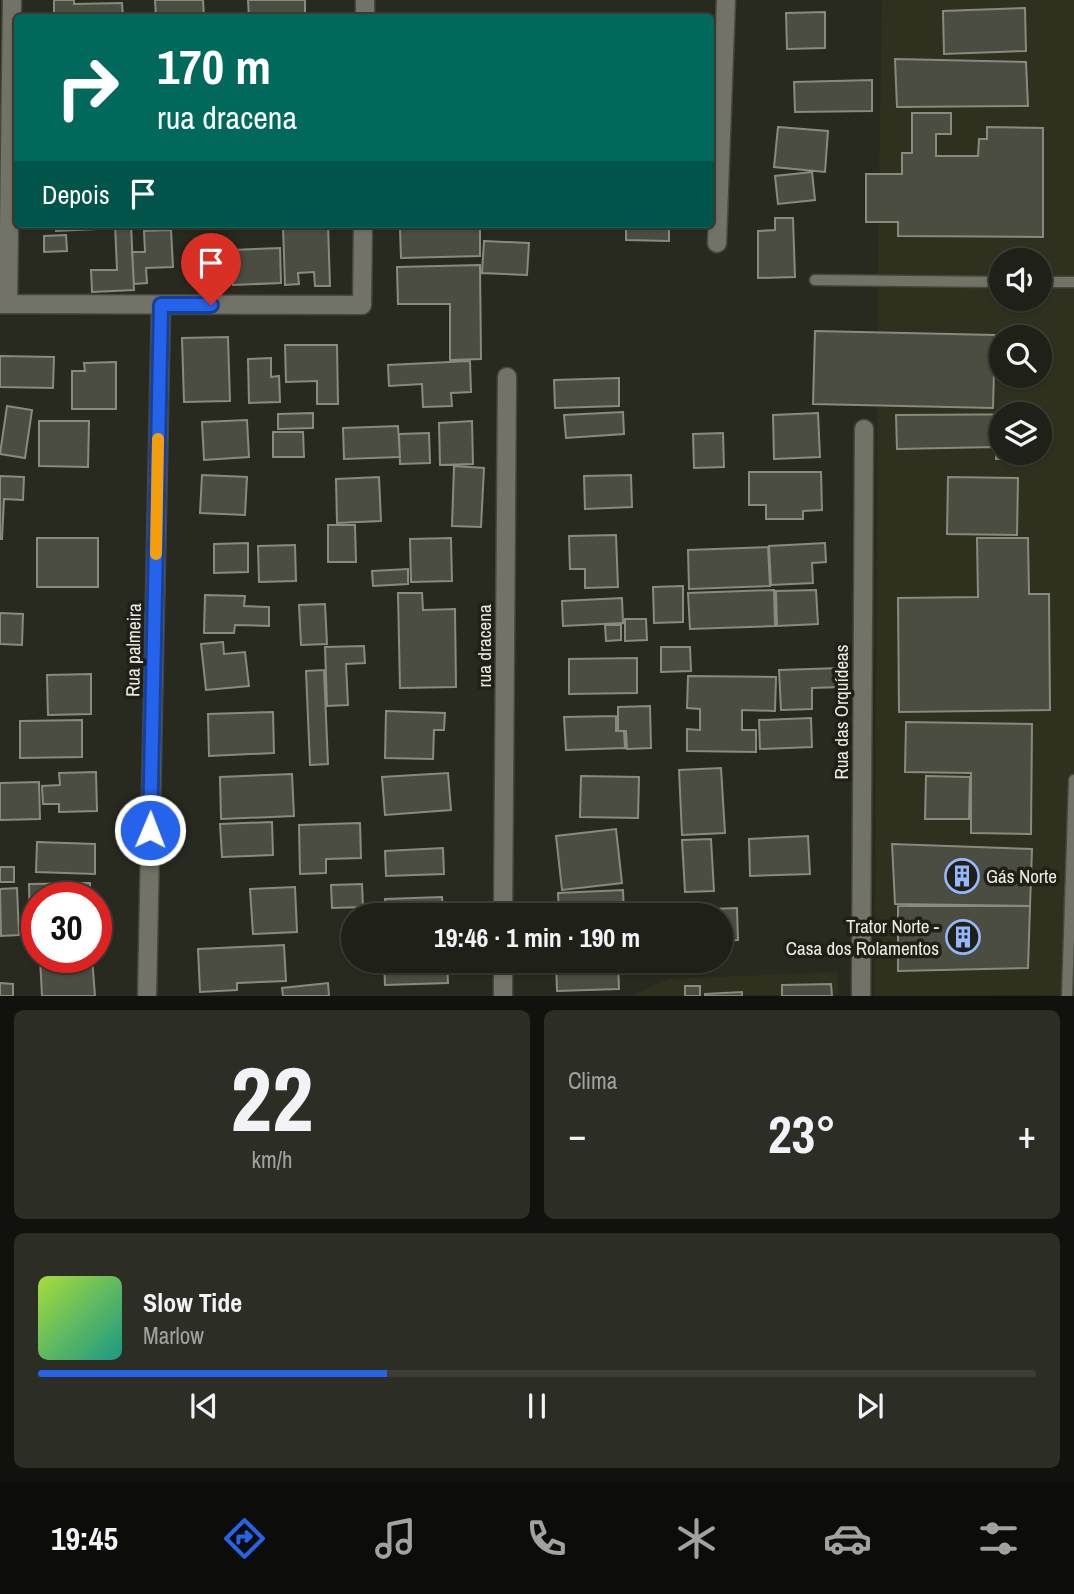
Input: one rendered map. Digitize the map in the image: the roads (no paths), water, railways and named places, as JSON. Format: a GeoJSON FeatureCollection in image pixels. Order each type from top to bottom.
{"type":"FeatureCollection","features":[{"type":"Feature","properties":{"kind":"street"},"geometry":{"type":"LineString","coordinates":[[12,0],[4,304],[362,305],[363,228]]}},
{"type":"Feature","properties":{"kind":"street"},"geometry":{"type":"LineString","coordinates":[[717,243],[726,0]]}},
{"type":"Feature","properties":{"kind":"street","name":"Rua palmeira"},"geometry":{"type":"LineString","coordinates":[[147,996],[161,305]]}},
{"type":"Feature","properties":{"kind":"street","name":"rua dracena"},"geometry":{"type":"LineString","coordinates":[[503,903],[507,377]]}},
{"type":"Feature","properties":{"kind":"street","name":"Rua das Orquídeas"},"geometry":{"type":"LineString","coordinates":[[861,996],[864,429]]}},
{"type":"Feature","properties":{"kind":"street"},"geometry":{"type":"LineString","coordinates":[[503,973],[503,996]]}},
{"type":"Feature","properties":{"kind":"lane"},"geometry":{"type":"LineString","coordinates":[[815,280],[989,282]]}},
{"type":"Feature","properties":{"kind":"lane"},"geometry":{"type":"LineString","coordinates":[[1052,282],[1074,282]]}},
{"type":"Feature","properties":{"kind":"lane"},"geometry":{"type":"LineString","coordinates":[[1067,996],[1074,780]]}},
{"type":"Feature","properties":{"kind":"place","name":"Gás Norte"},"geometry":{"type":"Point","coordinates":[962,876]}},
{"type":"Feature","properties":{"kind":"place","name":"Trator Norte - Casa dos Rolamentos"},"geometry":{"type":"Point","coordinates":[963,937]}}]}
